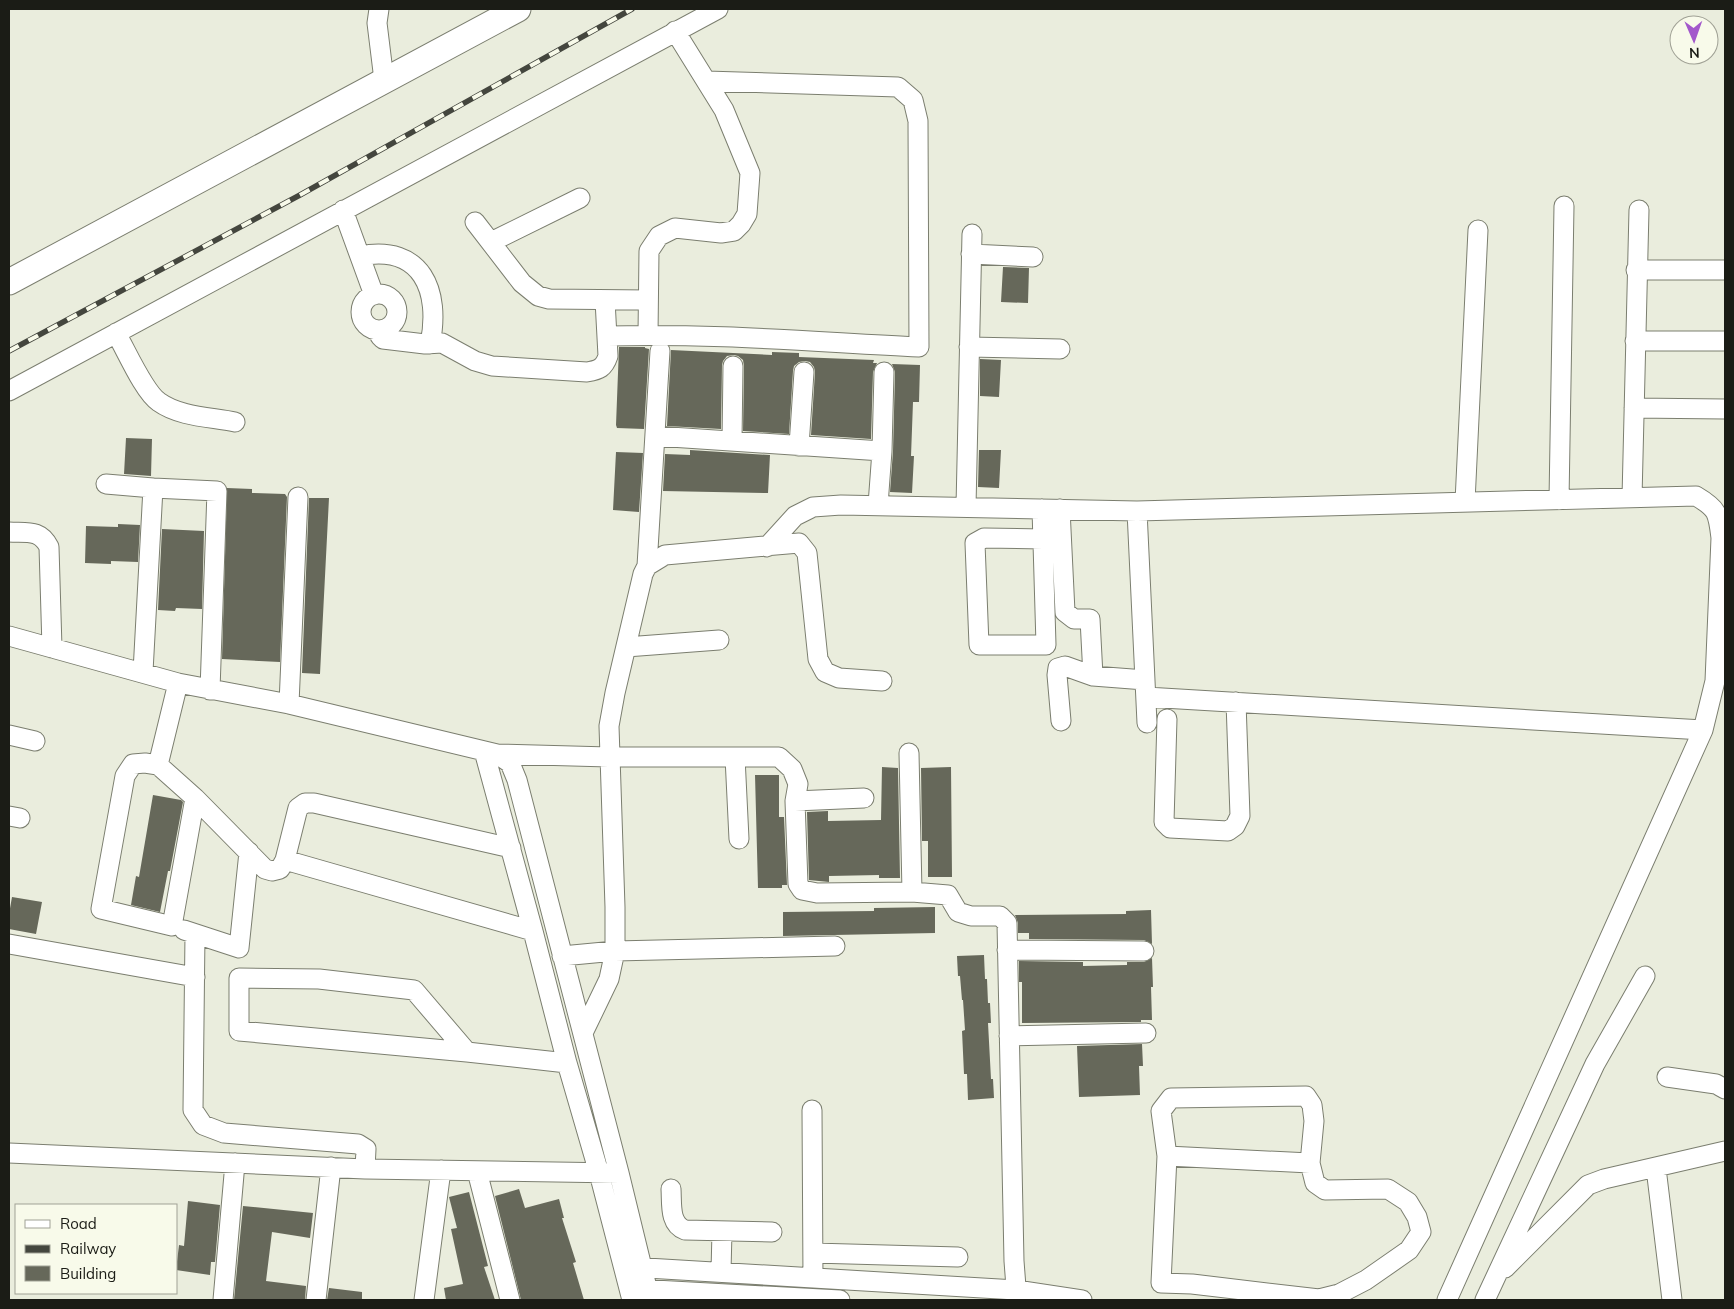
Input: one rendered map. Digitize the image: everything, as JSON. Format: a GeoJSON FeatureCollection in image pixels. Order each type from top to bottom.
{"type":"FeatureCollection","features":[{"type":"Feature","properties":{"kind":"main road"},"geometry":{"type":"LineString","coordinates":[[9,282],[518,9]]}},
{"type":"Feature","properties":{"kind":"street"},"geometry":{"type":"LineString","coordinates":[[379,9],[377,23],[384,80]]}},
{"type":"Feature","properties":{"kind":"street"},"geometry":{"type":"LineString","coordinates":[[9,391],[718,9]]}},
{"type":"Feature","properties":{"kind":"street"},"geometry":{"type":"LineString","coordinates":[[648,335],[649,252],[659,236],[675,228],[721,233],[734,230],[741,224],[746,214],[750,172],[724,110],[675,31]]}},
{"type":"Feature","properties":{"kind":"street"},"geometry":{"type":"LineString","coordinates":[[607,336],[648,335],[919,347],[918,121],[913,100],[898,87],[706,81]]}},
{"type":"Feature","properties":{"kind":"street"},"geometry":{"type":"LineString","coordinates":[[491,242],[580,198]]}},
{"type":"Feature","properties":{"kind":"street"},"geometry":{"type":"LineString","coordinates":[[1560,500],[1564,206]]}},
{"type":"Feature","properties":{"kind":"street"},"geometry":{"type":"LineString","coordinates":[[343,210],[374,295]]}},
{"type":"Feature","properties":{"kind":"street"},"geometry":{"type":"LineString","coordinates":[[1632,498],[1636,270],[1639,210]]}},
{"type":"Feature","properties":{"kind":"street"},"geometry":{"type":"LineString","coordinates":[[475,222],[522,283],[538,296],[549,299],[648,300]]}},
{"type":"Feature","properties":{"kind":"street"},"geometry":{"type":"LineString","coordinates":[[1465,502],[1478,230]]}},
{"type":"Feature","properties":{"kind":"street"},"geometry":{"type":"LineString","coordinates":[[966,507],[972,234]]}},
{"type":"Feature","properties":{"kind":"street"},"geometry":{"type":"LineString","coordinates":[[360,256],[379,253],[404,258],[424,277],[430,291],[434,316],[430,344]]}},
{"type":"Feature","properties":{"kind":"street"},"geometry":{"type":"LineString","coordinates":[[971,254],[1033,257]]}},
{"type":"Feature","properties":{"kind":"street"},"geometry":{"type":"LineString","coordinates":[[1636,270],[1725,270]]}},
{"type":"Feature","properties":{"kind":"street"},"geometry":{"type":"LineString","coordinates":[[384,294],[397,307],[396,319],[388,328],[379,330],[371,328],[366,325],[361,315],[363,303],[374,295],[384,294]]}},
{"type":"Feature","properties":{"kind":"street"},"geometry":{"type":"LineString","coordinates":[[379,330],[380,336],[383,339],[430,344],[442,343],[474,361],[492,366],[587,372],[599,370],[605,364],[608,356],[605,300]]}},
{"type":"Feature","properties":{"kind":"street"},"geometry":{"type":"LineString","coordinates":[[116,333],[142,381],[158,402],[177,411],[235,422]]}},
{"type":"Feature","properties":{"kind":"street"},"geometry":{"type":"LineString","coordinates":[[1635,341],[1725,341]]}},
{"type":"Feature","properties":{"kind":"street"},"geometry":{"type":"LineString","coordinates":[[969,347],[1060,349]]}},
{"type":"Feature","properties":{"kind":"street"},"geometry":{"type":"LineString","coordinates":[[648,566],[660,351]]}},
{"type":"Feature","properties":{"kind":"street"},"geometry":{"type":"LineString","coordinates":[[732,441],[733,366]]}},
{"type":"Feature","properties":{"kind":"street"},"geometry":{"type":"LineString","coordinates":[[799,446],[804,372]]}},
{"type":"Feature","properties":{"kind":"street"},"geometry":{"type":"LineString","coordinates":[[878,506],[882,451],[884,372]]}},
{"type":"Feature","properties":{"kind":"street"},"geometry":{"type":"LineString","coordinates":[[1634,408],[1725,409]]}},
{"type":"Feature","properties":{"kind":"street"},"geometry":{"type":"LineString","coordinates":[[655,436],[882,451]]}},
{"type":"Feature","properties":{"kind":"street"},"geometry":{"type":"LineString","coordinates":[[106,484],[217,491],[210,690]]}},
{"type":"Feature","properties":{"kind":"street"},"geometry":{"type":"LineString","coordinates":[[143,672],[153,488]]}},
{"type":"Feature","properties":{"kind":"street"},"geometry":{"type":"LineString","coordinates":[[767,547],[795,516],[813,507],[841,505],[1137,511],[1696,496],[1710,505],[1719,516],[1721,538],[1715,681],[1704,730],[1447,1300]]}},
{"type":"Feature","properties":{"kind":"street"},"geometry":{"type":"LineString","coordinates":[[288,704],[298,497]]}},
{"type":"Feature","properties":{"kind":"street"},"geometry":{"type":"LineString","coordinates":[[1043,539],[984,538],[975,543],[979,645],[1046,645],[1043,539],[1051,509]]}},
{"type":"Feature","properties":{"kind":"street"},"geometry":{"type":"LineString","coordinates":[[1051,509],[1065,612],[1074,618],[1090,619],[1093,676]]}},
{"type":"Feature","properties":{"kind":"street"},"geometry":{"type":"LineString","coordinates":[[1137,511],[1147,723]]}},
{"type":"Feature","properties":{"kind":"street"},"geometry":{"type":"LineString","coordinates":[[9,532],[39,534],[45,538],[49,547],[52,648]]}},
{"type":"Feature","properties":{"kind":"street"},"geometry":{"type":"LineString","coordinates":[[582,1033],[609,979],[615,951],[609,726],[643,574],[648,566],[665,555],[799,543],[807,554],[818,659],[825,672],[839,678],[882,681]]}},
{"type":"Feature","properties":{"kind":"street"},"geometry":{"type":"LineString","coordinates":[[9,636],[178,683],[288,704],[490,752],[609,757],[778,758],[792,769],[798,784],[795,801],[798,884],[802,890],[818,893],[912,892],[948,895],[958,912],[971,916],[1000,916],[1007,923],[1014,1261],[1017,1295]]}},
{"type":"Feature","properties":{"kind":"street"},"geometry":{"type":"LineString","coordinates":[[626,647],[719,640]]}},
{"type":"Feature","properties":{"kind":"street"},"geometry":{"type":"LineString","coordinates":[[1060,721],[1057,675],[1058,668],[1065,666],[1093,676],[1145,689],[1236,702],[1704,730]]}},
{"type":"Feature","properties":{"kind":"street"},"geometry":{"type":"LineString","coordinates":[[158,765],[178,683]]}},
{"type":"Feature","properties":{"kind":"street"},"geometry":{"type":"LineString","coordinates":[[1167,718],[1164,822],[1170,828],[1228,831],[1235,826],[1240,816],[1236,702]]}},
{"type":"Feature","properties":{"kind":"street"},"geometry":{"type":"LineString","coordinates":[[9,735],[35,741]]}},
{"type":"Feature","properties":{"kind":"street"},"geometry":{"type":"LineString","coordinates":[[490,752],[511,848],[567,1063],[600,1173],[633,1267]]}},
{"type":"Feature","properties":{"kind":"street"},"geometry":{"type":"LineString","coordinates":[[490,752],[510,763],[516,780],[619,1173],[639,1295],[840,1300]]}},
{"type":"Feature","properties":{"kind":"street"},"geometry":{"type":"LineString","coordinates":[[909,753],[912,892]]}},
{"type":"Feature","properties":{"kind":"street"},"geometry":{"type":"LineString","coordinates":[[735,757],[739,839]]}},
{"type":"Feature","properties":{"kind":"street"},"geometry":{"type":"LineString","coordinates":[[249,852],[239,948],[172,926],[101,909],[125,776],[134,764],[158,765],[196,798],[265,868],[272,871],[280,869],[285,860],[298,808],[305,803],[314,802],[511,848]]}},
{"type":"Feature","properties":{"kind":"street"},"geometry":{"type":"LineString","coordinates":[[172,926],[196,798]]}},
{"type":"Feature","properties":{"kind":"street"},"geometry":{"type":"LineString","coordinates":[[795,801],[864,798]]}},
{"type":"Feature","properties":{"kind":"street"},"geometry":{"type":"LineString","coordinates":[[285,860],[533,931]]}},
{"type":"Feature","properties":{"kind":"street"},"geometry":{"type":"LineString","coordinates":[[195,934],[193,1110],[203,1125],[224,1133],[358,1144],[366,1150],[365,1169]]}},
{"type":"Feature","properties":{"kind":"street"},"geometry":{"type":"LineString","coordinates":[[9,944],[195,977]]}},
{"type":"Feature","properties":{"kind":"street"},"geometry":{"type":"LineString","coordinates":[[562,956],[615,951],[835,946]]}},
{"type":"Feature","properties":{"kind":"street"},"geometry":{"type":"LineString","coordinates":[[1008,950],[1144,951]]}},
{"type":"Feature","properties":{"kind":"street"},"geometry":{"type":"LineString","coordinates":[[1485,1300],[1595,1064],[1645,976]]}},
{"type":"Feature","properties":{"kind":"street"},"geometry":{"type":"LineString","coordinates":[[467,1052],[414,990],[319,979],[239,978],[239,1031],[567,1063]]}},
{"type":"Feature","properties":{"kind":"street"},"geometry":{"type":"LineString","coordinates":[[1009,1036],[1146,1033]]}},
{"type":"Feature","properties":{"kind":"street"},"geometry":{"type":"LineString","coordinates":[[1667,1076],[1716,1084],[1725,1089]]}},
{"type":"Feature","properties":{"kind":"street"},"geometry":{"type":"LineString","coordinates":[[1306,1096],[1312,1105],[1314,1121],[1310,1163],[1315,1183],[1325,1190],[1388,1189],[1408,1202],[1418,1216],[1421,1232],[1409,1250],[1366,1280],[1339,1294],[1319,1299],[1192,1292],[1161,1283],[1167,1156],[1161,1111],[1171,1098],[1306,1096]]}},
{"type":"Feature","properties":{"kind":"street"},"geometry":{"type":"LineString","coordinates":[[812,1110],[813,1278]]}},
{"type":"Feature","properties":{"kind":"street"},"geometry":{"type":"LineString","coordinates":[[1495,1278],[1588,1185],[1604,1179],[1725,1151]]}},
{"type":"Feature","properties":{"kind":"street"},"geometry":{"type":"LineString","coordinates":[[9,1153],[365,1169],[619,1173]]}},
{"type":"Feature","properties":{"kind":"street"},"geometry":{"type":"LineString","coordinates":[[1167,1156],[1310,1163]]}},
{"type":"Feature","properties":{"kind":"street"},"geometry":{"type":"LineString","coordinates":[[223,1300],[235,1163]]}},
{"type":"Feature","properties":{"kind":"street"},"geometry":{"type":"LineString","coordinates":[[316,1300],[330,1167]]}},
{"type":"Feature","properties":{"kind":"street"},"geometry":{"type":"LineString","coordinates":[[1656,1168],[1672,1300]]}},
{"type":"Feature","properties":{"kind":"street"},"geometry":{"type":"LineString","coordinates":[[424,1300],[441,1170]]}},
{"type":"Feature","properties":{"kind":"street"},"geometry":{"type":"LineString","coordinates":[[477,1171],[510,1300]]}},
{"type":"Feature","properties":{"kind":"street"},"geometry":{"type":"LineString","coordinates":[[671,1189],[674,1221],[678,1227],[685,1230],[772,1232]]}},
{"type":"Feature","properties":{"kind":"street"},"geometry":{"type":"LineString","coordinates":[[721,1272],[722,1231]]}},
{"type":"Feature","properties":{"kind":"street"},"geometry":{"type":"LineString","coordinates":[[813,1253],[958,1257]]}},
{"type":"Feature","properties":{"kind":"street"},"geometry":{"type":"LineString","coordinates":[[633,1267],[777,1275],[1082,1300]]}},
{"type":"Feature","properties":{"kind":"street"},"geometry":{"type":"LineString","coordinates":[[777,1275],[797,1299]]}},
{"type":"Feature","properties":{"kind":"building"},"geometry":{"type":"Polygon","coordinates":[[[1003,267],[1029,268],[1028,303],[1001,302],[1003,267]]]}},
{"type":"Feature","properties":{"kind":"building"},"geometry":{"type":"Polygon","coordinates":[[[619,347],[645,347],[649,349],[644,429],[617,428],[616,425],[619,347]]]}},
{"type":"Feature","properties":{"kind":"building"},"geometry":{"type":"Polygon","coordinates":[[[671,350],[772,355],[772,352],[799,353],[799,357],[874,360],[873,363],[877,363],[873,372],[871,439],[811,435],[815,372],[810,362],[805,361],[799,362],[794,366],[789,434],[743,431],[744,366],[743,360],[734,355],[727,356],[722,365],[721,429],[667,426],[671,350]]]}},
{"type":"Feature","properties":{"kind":"building"},"geometry":{"type":"Polygon","coordinates":[[[980,359],[1001,360],[999,397],[980,396],[980,359]]]}},
{"type":"Feature","properties":{"kind":"building"},"geometry":{"type":"Polygon","coordinates":[[[892,364],[920,365],[919,402],[913,402],[911,456],[914,456],[912,493],[890,492],[895,372],[892,364]]]}},
{"type":"Feature","properties":{"kind":"building"},"geometry":{"type":"Polygon","coordinates":[[[126,438],[152,439],[151,476],[124,474],[126,438]]]}},
{"type":"Feature","properties":{"kind":"building"},"geometry":{"type":"Polygon","coordinates":[[[690,450],[770,455],[768,493],[663,491],[665,454],[690,455],[690,450]]]}},
{"type":"Feature","properties":{"kind":"building"},"geometry":{"type":"Polygon","coordinates":[[[979,450],[1001,450],[999,488],[978,487],[979,450]]]}},
{"type":"Feature","properties":{"kind":"building"},"geometry":{"type":"Polygon","coordinates":[[[616,452],[643,453],[639,512],[613,510],[616,452]]]}},
{"type":"Feature","properties":{"kind":"building"},"geometry":{"type":"Polygon","coordinates":[[[227,488],[252,489],[252,493],[285,494],[287,497],[280,662],[222,659],[227,488]]]}},
{"type":"Feature","properties":{"kind":"building"},"geometry":{"type":"Polygon","coordinates":[[[309,498],[329,498],[320,674],[302,673],[309,498]]]}},
{"type":"Feature","properties":{"kind":"building"},"geometry":{"type":"Polygon","coordinates":[[[118,524],[140,525],[138,562],[111,561],[111,564],[85,563],[86,526],[118,527],[118,524]]]}},
{"type":"Feature","properties":{"kind":"building"},"geometry":{"type":"Polygon","coordinates":[[[162,529],[204,531],[202,609],[176,608],[175,611],[158,610],[162,529]]]}},
{"type":"Feature","properties":{"kind":"building"},"geometry":{"type":"Polygon","coordinates":[[[882,767],[898,768],[900,878],[879,878],[879,875],[829,876],[829,882],[809,880],[807,812],[828,811],[828,821],[881,820],[882,767]]]}},
{"type":"Feature","properties":{"kind":"building"},"geometry":{"type":"Polygon","coordinates":[[[951,767],[952,877],[928,877],[928,841],[922,841],[921,768],[951,767]]]}},
{"type":"Feature","properties":{"kind":"building"},"geometry":{"type":"Polygon","coordinates":[[[755,775],[779,775],[779,817],[784,817],[787,885],[782,885],[782,888],[758,888],[755,775]]]}},
{"type":"Feature","properties":{"kind":"building"},"geometry":{"type":"Polygon","coordinates":[[[153,795],[183,802],[160,912],[131,905],[136,876],[139,877],[153,795]]]}},
{"type":"Feature","properties":{"kind":"building"},"geometry":{"type":"Polygon","coordinates":[[[12,897],[42,902],[36,934],[9,929],[12,897]]]}},
{"type":"Feature","properties":{"kind":"building"},"geometry":{"type":"Polygon","coordinates":[[[935,907],[935,933],[783,936],[783,912],[874,911],[874,908],[935,907]]]}},
{"type":"Feature","properties":{"kind":"building"},"geometry":{"type":"Polygon","coordinates":[[[1151,910],[1152,944],[1144,940],[1029,939],[1029,933],[1018,933],[1018,923],[1015,915],[1126,914],[1126,911],[1151,910]]]}},
{"type":"Feature","properties":{"kind":"building"},"geometry":{"type":"Polygon","coordinates":[[[984,955],[988,1003],[990,1003],[991,1023],[988,1023],[994,1098],[968,1100],[967,1074],[964,1074],[962,1031],[965,1030],[963,1000],[960,976],[958,976],[957,956],[984,955]]]}},
{"type":"Feature","properties":{"kind":"building"},"geometry":{"type":"Polygon","coordinates":[[[1152,958],[1152,1020],[1141,1020],[1141,1022],[1022,1023],[1022,982],[1019,982],[1019,961],[1083,962],[1083,966],[1127,965],[1127,962],[1144,962],[1152,958]]]}},
{"type":"Feature","properties":{"kind":"building"},"geometry":{"type":"Polygon","coordinates":[[[1142,1044],[1143,1066],[1139,1066],[1140,1095],[1079,1097],[1077,1046],[1142,1044]]]}},
{"type":"Feature","properties":{"kind":"building"},"geometry":{"type":"Polygon","coordinates":[[[519,1189],[525,1208],[559,1199],[564,1218],[562,1218],[576,1262],[573,1263],[584,1300],[521,1300],[495,1196],[519,1189]]]}},
{"type":"Feature","properties":{"kind":"building"},"geometry":{"type":"Polygon","coordinates":[[[469,1192],[488,1266],[484,1267],[495,1300],[446,1300],[444,1288],[463,1284],[451,1229],[457,1228],[449,1197],[469,1192]]]}},
{"type":"Feature","properties":{"kind":"building"},"geometry":{"type":"Polygon","coordinates":[[[188,1201],[220,1205],[215,1262],[211,1262],[210,1275],[178,1270],[179,1245],[184,1246],[188,1201]]]}},
{"type":"Feature","properties":{"kind":"building"},"geometry":{"type":"Polygon","coordinates":[[[243,1206],[313,1213],[310,1238],[272,1232],[266,1281],[306,1286],[305,1300],[234,1300],[243,1206]]]}},
{"type":"Feature","properties":{"kind":"building"},"geometry":{"type":"Polygon","coordinates":[[[329,1288],[362,1292],[362,1300],[327,1300],[329,1288]]]}},
{"type":"Feature","properties":{"kind":"railway"},"geometry":{"type":"LineString","coordinates":[[9,351],[300,195],[632,9]]}}]}
